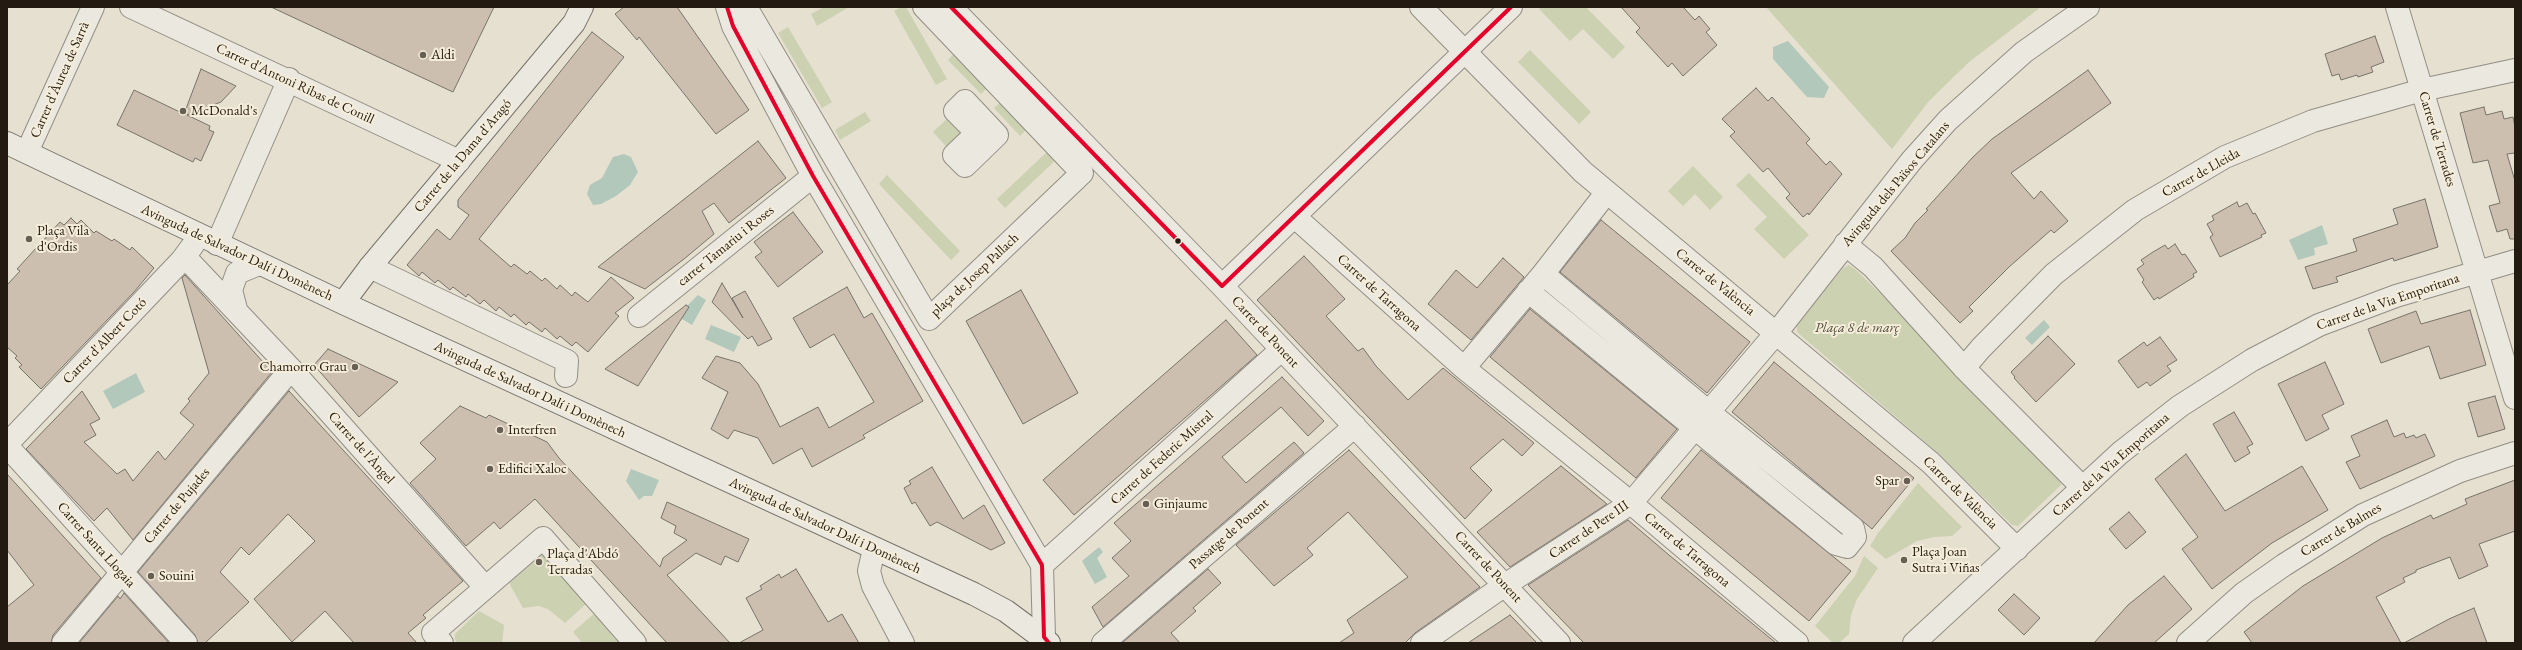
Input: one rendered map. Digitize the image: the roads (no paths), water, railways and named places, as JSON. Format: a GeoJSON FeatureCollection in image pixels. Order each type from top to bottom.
{"type":"FeatureCollection","features":[{"type":"Feature","properties":{"kind":"street","name":"Carrer d'Àurea de Sarrà"},"geometry":{"type":"LineString","coordinates":[[27,152],[92,7]]}},
{"type":"Feature","properties":{"kind":"street","name":"Carrer d'Antoni Ribas de Conill"},"geometry":{"type":"LineString","coordinates":[[131,7],[289,79],[459,161]]}},
{"type":"Feature","properties":{"kind":"street","name":"Carrer de la Dama d'Aragó"},"geometry":{"type":"LineString","coordinates":[[343,303],[370,267],[574,23],[582,7]]}},
{"type":"Feature","properties":{"kind":"street"},"geometry":{"type":"LineString","coordinates":[[716,7],[730,17],[813,176],[1042,565],[1047,640]]}},
{"type":"Feature","properties":{"kind":"street","name":"plaça de Josep Pallach"},"geometry":{"type":"LineString","coordinates":[[746,7],[929,319],[1082,173],[924,7]]}},
{"type":"Feature","properties":{"kind":"street","name":"Carrer de Ponent"},"geometry":{"type":"LineString","coordinates":[[951,7],[1222,286],[1559,643]]}},
{"type":"Feature","properties":{"kind":"street","name":"Carrer de València"},"geometry":{"type":"LineString","coordinates":[[1421,7],[1583,172],[1777,332],[1930,463],[2017,549]]}},
{"type":"Feature","properties":{"kind":"street"},"geometry":{"type":"LineString","coordinates":[[1222,286],[1295,217],[1463,51],[1511,7]]}},
{"type":"Feature","properties":{"kind":"street","name":"Avinguda dels Països Catalans"},"geometry":{"type":"LineString","coordinates":[[1777,332],[1912,160],[1948,120],[2024,52],[2088,7]]}},
{"type":"Feature","properties":{"kind":"street","name":"Carrer de Terrades"},"geometry":{"type":"LineString","coordinates":[[2397,7],[2515,398]]}},
{"type":"Feature","properties":{"kind":"street","name":"Carrer de Lleida"},"geometry":{"type":"LineString","coordinates":[[1964,368],[1981,348],[2054,274],[2135,210],[2225,157],[2313,121],[2422,90],[2515,70]]}},
{"type":"Feature","properties":{"kind":"street","name":"Carrer d'Albert Cotó"},"geometry":{"type":"LineString","coordinates":[[7,445],[185,257],[208,240],[289,79]]}},
{"type":"Feature","properties":{"kind":"street","name":"Avinguda de Salvador Dalí i Domènech"},"geometry":{"type":"LineString","coordinates":[[7,143],[259,264],[997,605],[1047,640]]}},
{"type":"Feature","properties":{"kind":"street","name":"carrer Tamariu i Roses"},"geometry":{"type":"LineString","coordinates":[[639,316],[813,176]]}},
{"type":"Feature","properties":{"kind":"street"},"geometry":{"type":"LineString","coordinates":[[1464,368],[1543,274],[1607,192]]}},
{"type":"Feature","properties":{"kind":"street","name":"Carrer de Tarragona"},"geometry":{"type":"LineString","coordinates":[[1295,217],[1464,368],[1631,503],[1796,643]]}},
{"type":"Feature","properties":{"kind":"street"},"geometry":{"type":"LineString","coordinates":[[1845,244],[1873,267],[1964,368],[2082,487]]}},
{"type":"Feature","properties":{"kind":"street","name":"Carrer de l'Àngel"},"geometry":{"type":"LineString","coordinates":[[185,257],[291,368],[485,588]]}},
{"type":"Feature","properties":{"kind":"street","name":"Carrer de la Via Emporitana"},"geometry":{"type":"LineString","coordinates":[[1914,643],[2120,453],[2180,406],[2252,360],[2319,325],[2396,296],[2515,261]]}},
{"type":"Feature","properties":{"kind":"street","name":"Carrer de l'Àngel"},"geometry":{"type":"LineString","coordinates":[[236,309],[231,290],[238,273],[259,264]]}},
{"type":"Feature","properties":{"kind":"street"},"geometry":{"type":"LineString","coordinates":[[370,267],[567,361],[566,376]]}},
{"type":"Feature","properties":{"kind":"street"},"geometry":{"type":"LineString","coordinates":[[1528,291],[1703,421],[1853,528],[1855,537],[1847,547],[1836,544],[1703,421],[1543,274]]}},
{"type":"Feature","properties":{"kind":"street","name":"Carrer de Pere III"},"geometry":{"type":"LineString","coordinates":[[1422,643],[1505,585],[1631,503],[1703,421],[1777,332]]}},
{"type":"Feature","properties":{"kind":"street","name":"Carrer de Federic Mistral"},"geometry":{"type":"LineString","coordinates":[[1042,565],[1281,350]]}},
{"type":"Feature","properties":{"kind":"street","name":"Carrer de Pujades"},"geometry":{"type":"LineString","coordinates":[[63,643],[291,368]]}},
{"type":"Feature","properties":{"kind":"street","name":"Passatge de Ponent"},"geometry":{"type":"LineString","coordinates":[[1103,643],[1355,426]]}},
{"type":"Feature","properties":{"kind":"street","name":"Carrer Santa Llogaia"},"geometry":{"type":"LineString","coordinates":[[7,445],[121,574],[186,643]]}},
{"type":"Feature","properties":{"kind":"street","name":"Carrer de Balmes"},"geometry":{"type":"LineString","coordinates":[[2188,643],[2244,593],[2284,565],[2363,515],[2460,471],[2515,453]]}},
{"type":"Feature","properties":{"kind":"street"},"geometry":{"type":"LineString","coordinates":[[442,643],[433,633],[543,538],[635,643]]}},
{"type":"Feature","properties":{"kind":"street"},"geometry":{"type":"LineString","coordinates":[[874,549],[869,571],[873,586],[903,643]]}},
{"type":"Feature","properties":{"kind":"place","name":"Aldi"},"geometry":{"type":"Point","coordinates":[423,55]}},
{"type":"Feature","properties":{"kind":"place","name":"McDonald's"},"geometry":{"type":"Point","coordinates":[183,111]}},
{"type":"Feature","properties":{"kind":"place","name":"Plaça Vila d'Ordis"},"geometry":{"type":"Point","coordinates":[29,239]}},
{"type":"Feature","properties":{"kind":"place","name":"Chamorro Grau"},"geometry":{"type":"Point","coordinates":[355,367]}},
{"type":"Feature","properties":{"kind":"place","name":"Interfren"},"geometry":{"type":"Point","coordinates":[500,430]}},
{"type":"Feature","properties":{"kind":"place","name":"Edifici Xaloc"},"geometry":{"type":"Point","coordinates":[490,469]}},
{"type":"Feature","properties":{"kind":"place","name":"Spar"},"geometry":{"type":"Point","coordinates":[1907,481]}},
{"type":"Feature","properties":{"kind":"place","name":"Ginjaume"},"geometry":{"type":"Point","coordinates":[1146,504]}},
{"type":"Feature","properties":{"kind":"place","name":"Plaça Joan Sutra i Viñas"},"geometry":{"type":"Point","coordinates":[1904,560]}},
{"type":"Feature","properties":{"kind":"place","name":"Plaça d'Abdó Terradas"},"geometry":{"type":"Point","coordinates":[539,562]}},
{"type":"Feature","properties":{"kind":"place","name":"Souini"},"geometry":{"type":"Point","coordinates":[151,576]}},
{"type":"Feature","properties":{"kind":"park label","name":"Plaça 8 de març"},"geometry":{"type":"Point","coordinates":[1857,328]}}]}
